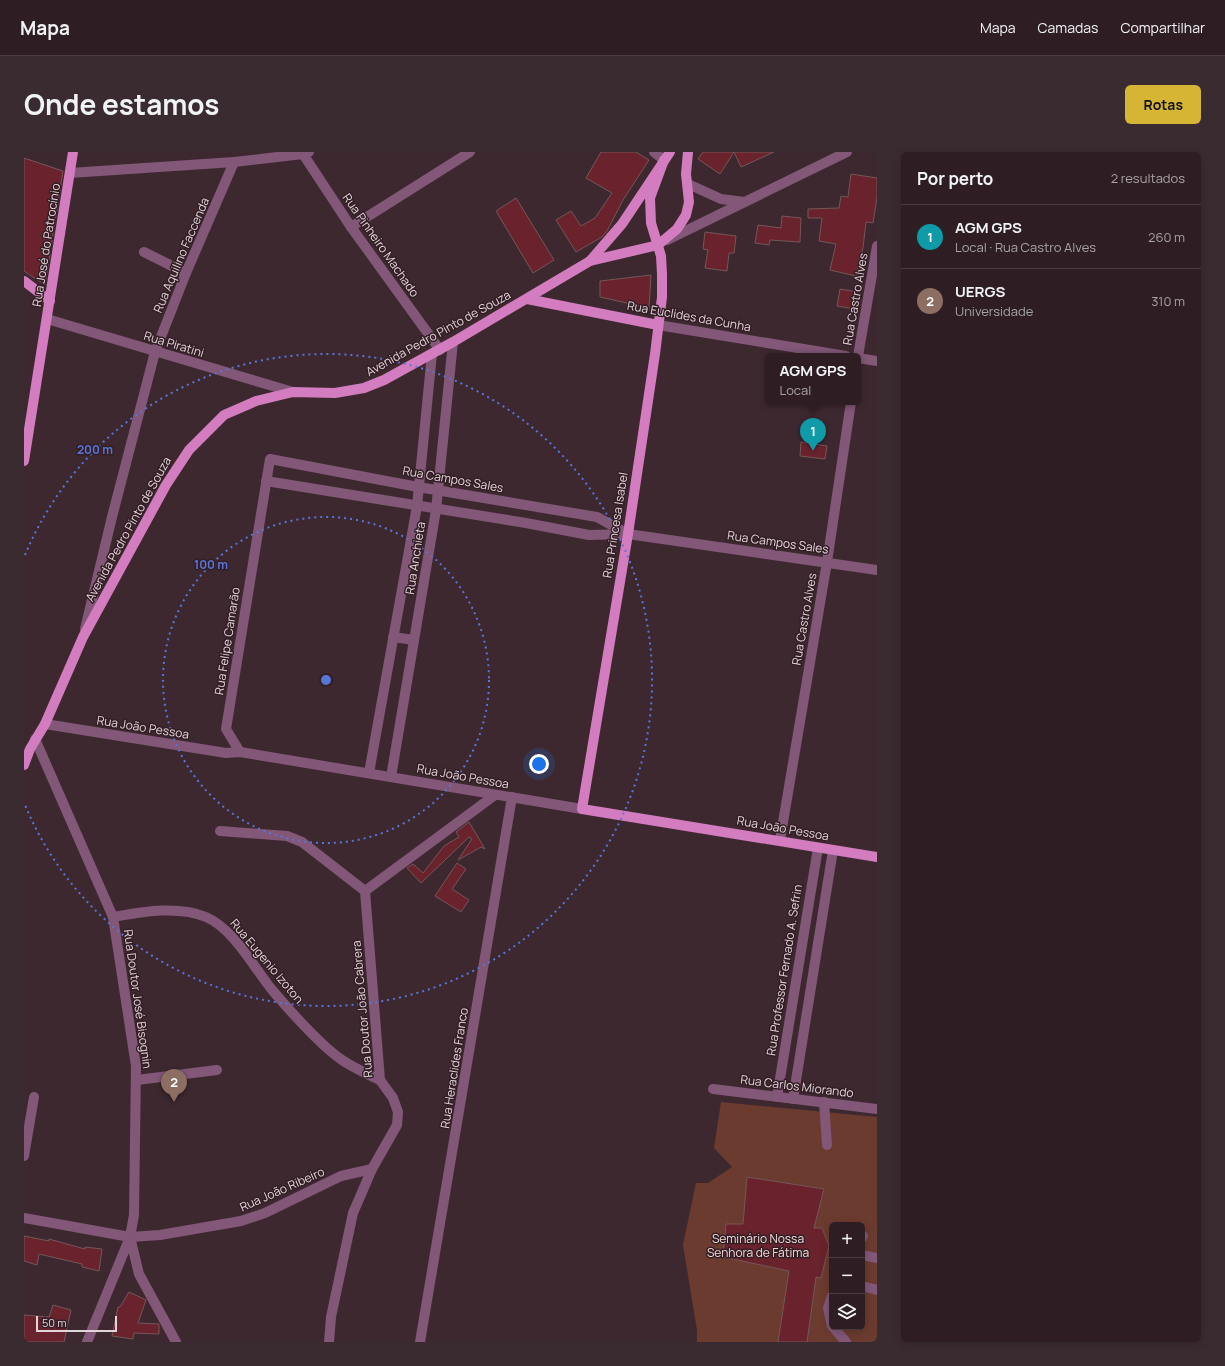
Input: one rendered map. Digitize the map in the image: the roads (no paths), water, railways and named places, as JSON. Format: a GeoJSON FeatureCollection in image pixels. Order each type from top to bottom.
{"type":"FeatureCollection","features":[{"type":"Feature","properties":{"kind":"main road","name":"Rua José do Patrocínio"},"geometry":{"type":"LineString","coordinates":[[24,461],[48,319],[73,152]]}},
{"type":"Feature","properties":{"kind":"main road"},"geometry":{"type":"LineString","coordinates":[[658,245],[676,229],[686,215],[689,202],[686,174],[688,152]]}},
{"type":"Feature","properties":{"kind":"main road","name":"Rua Princesa Isabel"},"geometry":{"type":"LineString","coordinates":[[582,809],[628,534],[662,297],[662,274],[658,245],[651,223],[650,198],[667,156]]}},
{"type":"Feature","properties":{"kind":"main road","name":"Avenida Pedro Pinto de Souza"},"geometry":{"type":"LineString","coordinates":[[590,261],[622,224],[667,156]]}},
{"type":"Feature","properties":{"kind":"main road","name":"Avenida Pedro Pinto de Souza"},"geometry":{"type":"LineString","coordinates":[[24,765],[27,751],[36,739],[44,724],[83,637],[166,485],[189,450],[224,415],[256,401],[293,392],[335,394],[364,388],[384,380],[436,352],[590,261],[658,245]]}},
{"type":"Feature","properties":{"kind":"main road"},"geometry":{"type":"LineString","coordinates":[[24,281],[50,301]]}},
{"type":"Feature","properties":{"kind":"main road","name":"Rua Euclides da Cunha"},"geometry":{"type":"LineString","coordinates":[[527,299],[658,325]]}},
{"type":"Feature","properties":{"kind":"main road","name":"Rua João Pessoa"},"geometry":{"type":"LineString","coordinates":[[582,809],[780,840],[818,848],[877,857]]}},
{"type":"Feature","properties":{"kind":"street"},"geometry":{"type":"LineString","coordinates":[[351,228],[470,152]]}},
{"type":"Feature","properties":{"kind":"street"},"geometry":{"type":"LineString","coordinates":[[654,152],[667,156]]}},
{"type":"Feature","properties":{"kind":"street"},"geometry":{"type":"LineString","coordinates":[[658,245],[847,152]]}},
{"type":"Feature","properties":{"kind":"street"},"geometry":{"type":"LineString","coordinates":[[70,173],[234,162],[306,153]]}},
{"type":"Feature","properties":{"kind":"street","name":"Rua Pinheiro Machado"},"geometry":{"type":"LineString","coordinates":[[306,153],[351,228],[436,352]]}},
{"type":"Feature","properties":{"kind":"street","name":"Rua Aquilino Faccenda"},"geometry":{"type":"LineString","coordinates":[[83,637],[112,516],[155,352],[186,273],[234,162]]}},
{"type":"Feature","properties":{"kind":"street"},"geometry":{"type":"LineString","coordinates":[[688,184],[721,199],[744,202]]}},
{"type":"Feature","properties":{"kind":"street","name":"Rua Castro Alves"},"geometry":{"type":"LineString","coordinates":[[859,353],[877,246]]}},
{"type":"Feature","properties":{"kind":"street"},"geometry":{"type":"LineString","coordinates":[[144,252],[186,273]]}},
{"type":"Feature","properties":{"kind":"street","name":"Rua Piratini"},"geometry":{"type":"LineString","coordinates":[[48,319],[293,392]]}},
{"type":"Feature","properties":{"kind":"street","name":"Rua Euclides da Cunha"},"geometry":{"type":"LineString","coordinates":[[658,325],[828,353]]}},
{"type":"Feature","properties":{"kind":"street","name":"Rua Anchieta"},"geometry":{"type":"LineString","coordinates":[[392,777],[436,510],[453,342]]}},
{"type":"Feature","properties":{"kind":"street","name":"Rua Anchieta"},"geometry":{"type":"LineString","coordinates":[[369,773],[417,506],[418,487],[436,352]]}},
{"type":"Feature","properties":{"kind":"street"},"geometry":{"type":"LineString","coordinates":[[861,358],[877,361]]}},
{"type":"Feature","properties":{"kind":"street","name":"Rua Castro Alves"},"geometry":{"type":"LineString","coordinates":[[780,840],[827,562],[851,405]]}},
{"type":"Feature","properties":{"kind":"street","name":"Rua Campos Sales"},"geometry":{"type":"LineString","coordinates":[[270,459],[438,491],[597,517],[628,534]]}},
{"type":"Feature","properties":{"kind":"street","name":"Rua Felipe Camarão"},"geometry":{"type":"LineString","coordinates":[[240,752],[226,729],[270,459]]}},
{"type":"Feature","properties":{"kind":"street","name":"Rua Campos Sales"},"geometry":{"type":"LineString","coordinates":[[266,481],[436,510],[526,523],[589,535],[628,534],[877,570]]}},
{"type":"Feature","properties":{"kind":"street"},"geometry":{"type":"LineString","coordinates":[[526,523],[529,505]]}},
{"type":"Feature","properties":{"kind":"street"},"geometry":{"type":"LineString","coordinates":[[393,637],[414,640]]}},
{"type":"Feature","properties":{"kind":"street","name":"Rua João Pessoa"},"geometry":{"type":"LineString","coordinates":[[44,724],[226,753],[240,752],[582,809]]}},
{"type":"Feature","properties":{"kind":"street","name":"Rua Doutor José Bisognin"},"geometry":{"type":"LineString","coordinates":[[36,739],[113,917],[136,1066],[134,1215],[130,1237],[87,1342]]}},
{"type":"Feature","properties":{"kind":"street"},"geometry":{"type":"LineString","coordinates":[[220,831],[287,836],[302,842],[365,891],[495,794]]}},
{"type":"Feature","properties":{"kind":"street","name":"Rua Heraclides Franco"},"geometry":{"type":"LineString","coordinates":[[420,1342],[512,797]]}},
{"type":"Feature","properties":{"kind":"street","name":"Rua Professor Fernado A. Sefrin"},"geometry":{"type":"LineString","coordinates":[[777,1097],[818,848]]}},
{"type":"Feature","properties":{"kind":"street"},"geometry":{"type":"LineString","coordinates":[[793,1099],[833,850]]}},
{"type":"Feature","properties":{"kind":"street","name":"Rua Doutor João Cabrera"},"geometry":{"type":"LineString","coordinates":[[329,1342],[331,1317],[353,1214],[372,1169],[397,1125],[398,1112],[393,1098],[380,1080],[365,891]]}},
{"type":"Feature","properties":{"kind":"street","name":"Rua Eugenio Izoton"},"geometry":{"type":"LineString","coordinates":[[113,917],[139,913],[182,911],[207,917],[226,929],[273,991],[327,1047],[342,1060],[380,1080]]}},
{"type":"Feature","properties":{"kind":"street"},"geometry":{"type":"LineString","coordinates":[[137,1080],[217,1070]]}},
{"type":"Feature","properties":{"kind":"street","name":"Rua Carlos Miorando"},"geometry":{"type":"LineString","coordinates":[[713,1089],[877,1109]]}},
{"type":"Feature","properties":{"kind":"street"},"geometry":{"type":"LineString","coordinates":[[24,1156],[34,1097]]}},
{"type":"Feature","properties":{"kind":"street"},"geometry":{"type":"LineString","coordinates":[[824,1102],[828,1145]]}},
{"type":"Feature","properties":{"kind":"street","name":"Rua João Ribeiro"},"geometry":{"type":"LineString","coordinates":[[24,1218],[130,1237],[160,1235],[241,1221],[266,1213],[342,1176],[372,1169]]}},
{"type":"Feature","properties":{"kind":"street"},"geometry":{"type":"LineString","coordinates":[[130,1237],[139,1274],[176,1342]]}},
{"type":"Feature","properties":{"kind":"street"},"geometry":{"type":"LineString","coordinates":[[865,1256],[877,1258]]}},
{"type":"Feature","properties":{"kind":"street"},"geometry":{"type":"LineString","coordinates":[[865,1287],[877,1290]]}},
{"type":"Feature","properties":{"kind":"street"},"geometry":{"type":"LineString","coordinates":[[835,1330],[846,1342]]}},
{"type":"Feature","properties":{"kind":"place","name":"AGM GPS"},"geometry":{"type":"Point","coordinates":[813,451]}},
{"type":"Feature","properties":{"kind":"place","name":"UERGS"},"geometry":{"type":"Point","coordinates":[174,1102]}},
{"type":"Feature","properties":{"kind":"park label","name":"Seminário Nossa Senhora de Fátima"},"geometry":{"type":"Point","coordinates":[758,1245]}}]}
